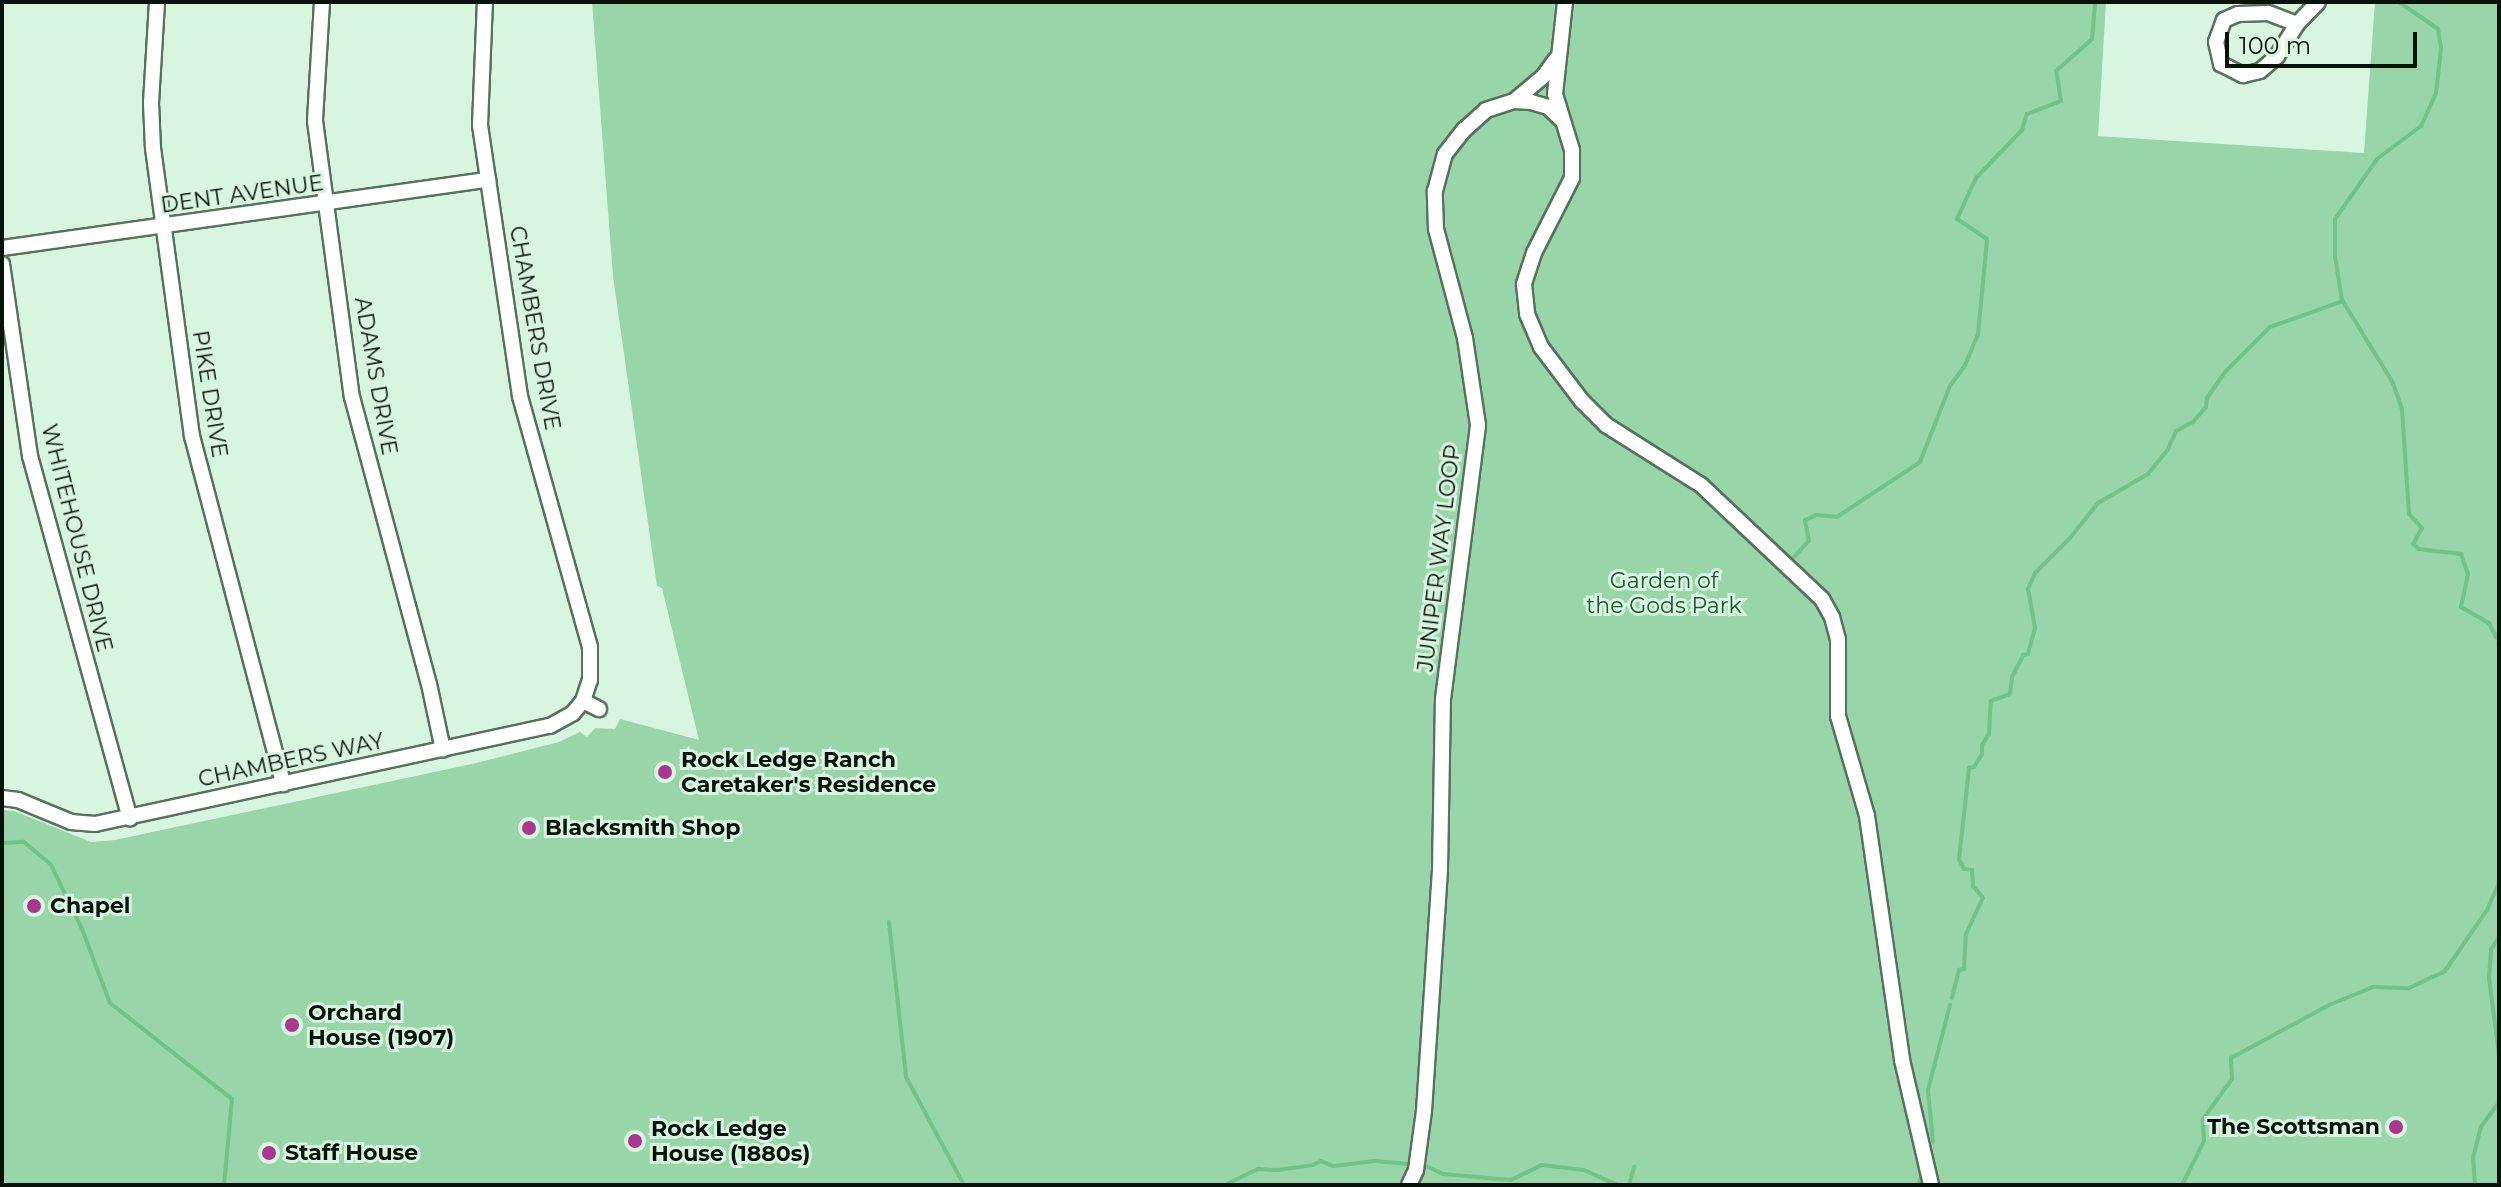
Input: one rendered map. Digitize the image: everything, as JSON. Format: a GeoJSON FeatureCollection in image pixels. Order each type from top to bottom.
{"type":"FeatureCollection","features":[{"type":"Feature","properties":{"kind":"street","name":"PIKE DRIVE"},"geometry":{"type":"LineString","coordinates":[[157,2],[152,126],[163,227],[196,456],[268,714],[283,784]]}},
{"type":"Feature","properties":{"kind":"street","name":"ADAMS DRIVE"},"geometry":{"type":"LineString","coordinates":[[322,2],[315,99],[356,419],[400,572],[443,750]]}},
{"type":"Feature","properties":{"kind":"street","name":"CHAMBERS DRIVE"},"geometry":{"type":"LineString","coordinates":[[485,2],[478,107],[488,180],[520,396],[590,647],[590,680],[583,701]]}},
{"type":"Feature","properties":{"kind":"street"},"geometry":{"type":"LineString","coordinates":[[1565,2],[1556,59],[1555,94],[1572,150],[1572,178],[1534,253],[1524,284],[1527,314],[1541,347],[1582,401],[1606,425],[1701,485],[1822,599],[1832,617],[1838,639],[1838,716],[1867,816],[1902,1060],[1931,1185]]}},
{"type":"Feature","properties":{"kind":"street"},"geometry":{"type":"LineString","coordinates":[[2297,24],[2268,13],[2238,14],[2224,20],[2216,42],[2221,64],[2243,75],[2260,71],[2277,56],[2297,24],[2318,2]]}},
{"type":"Feature","properties":{"kind":"street","name":"JUNIPER WAY LOOP"},"geometry":{"type":"LineString","coordinates":[[1409,1185],[1416,1170],[1424,1111],[1440,869],[1443,699],[1478,425],[1465,338],[1436,229],[1435,191],[1445,154],[1464,130],[1486,110],[1514,101],[1543,77],[1556,59]]}},
{"type":"Feature","properties":{"kind":"street"},"geometry":{"type":"LineString","coordinates":[[1514,101],[1548,107],[1562,120]]}},
{"type":"Feature","properties":{"kind":"street","name":"DENT AVENUE"},"geometry":{"type":"LineString","coordinates":[[2,248],[488,180]]}},
{"type":"Feature","properties":{"kind":"street","name":"WHITEHOUSE DRIVE"},"geometry":{"type":"LineString","coordinates":[[2,264],[30,456],[130,818]]}},
{"type":"Feature","properties":{"kind":"street"},"geometry":{"type":"LineString","coordinates":[[583,701],[599,709]]}},
{"type":"Feature","properties":{"kind":"street","name":"CHAMBERS WAY"},"geometry":{"type":"LineString","coordinates":[[2,798],[18,800],[82,824],[130,818],[550,726],[573,713],[583,701]]}},
{"type":"Feature","properties":{"kind":"green space","name":"Garden of the Gods Park"},"geometry":{"type":"Polygon","coordinates":[[[592,2],[2106,2],[2098,136],[2364,153],[2375,2],[2499,2],[2499,1185],[2,1185],[2,810],[14,811],[91,842],[115,840],[472,764],[559,742],[580,732],[587,737],[595,728],[615,729],[620,719],[699,740],[662,588],[657,586],[613,276],[592,2]]]}},
{"type":"Feature","properties":{"kind":"waterway"},"geometry":{"type":"LineString","coordinates":[[1792,559],[1809,541],[1805,520],[1816,515],[1837,517],[1920,462],[1950,386],[1965,365],[1978,335],[1987,239],[1957,219],[1976,178],[2022,130],[2027,114],[2061,101],[2056,71],[2092,39],[2095,2]]}},
{"type":"Feature","properties":{"kind":"waterway"},"geometry":{"type":"LineString","coordinates":[[2399,2],[2438,29],[2441,49],[2436,93],[2421,126],[2377,159],[2335,219],[2335,256],[2342,300],[2393,383],[2402,409],[2409,514],[2422,528],[2413,544],[2419,549],[2461,554],[2468,574],[2461,607],[2489,623],[2496,637]]}},
{"type":"Feature","properties":{"kind":"waterway"},"geometry":{"type":"LineString","coordinates":[[1952,998],[1959,970],[1964,969],[1966,934],[1983,898],[1973,886],[1972,870],[1964,869],[1959,859],[1969,768],[1974,767],[1982,754],[1982,745],[1989,734],[1991,701],[2010,694],[2012,677],[2023,655],[2028,654],[2035,628],[2028,589],[2035,573],[2070,538],[2098,503],[2148,474],[2168,449],[2176,431],[2193,422],[2206,407],[2207,398],[2226,371],[2270,327],[2343,301]]}},
{"type":"Feature","properties":{"kind":"waterway"},"geometry":{"type":"LineString","coordinates":[[2,843],[24,842],[51,865],[82,929],[110,1003],[232,1099],[224,1185]]}},
{"type":"Feature","properties":{"kind":"waterway"},"geometry":{"type":"LineString","coordinates":[[2182,1185],[2204,1141],[2203,1119],[2232,1079],[2231,1058],[2329,1005],[2373,987],[2409,988],[2445,971],[2487,910],[2499,883]]}},
{"type":"Feature","properties":{"kind":"waterway"},"geometry":{"type":"LineString","coordinates":[[889,922],[906,1077],[964,1185]]}},
{"type":"Feature","properties":{"kind":"waterway"},"geometry":{"type":"LineString","coordinates":[[2499,937],[2491,950],[2489,978],[2499,1055]]}},
{"type":"Feature","properties":{"kind":"waterway"},"geometry":{"type":"LineString","coordinates":[[1933,1142],[1928,1090],[1950,1005]]}},
{"type":"Feature","properties":{"kind":"waterway"},"geometry":{"type":"LineString","coordinates":[[2475,1185],[2473,1158],[2481,1127],[2499,1102]]}},
{"type":"Feature","properties":{"kind":"waterway"},"geometry":{"type":"LineString","coordinates":[[1225,1185],[1258,1169],[1278,1170],[1321,1161],[1333,1166],[1375,1161],[1409,1164]]}},
{"type":"Feature","properties":{"kind":"waterway"},"geometry":{"type":"LineString","coordinates":[[1424,1165],[1443,1174],[1511,1180],[1542,1165],[1584,1170],[1617,1185]]}},
{"type":"Feature","properties":{"kind":"waterway"},"geometry":{"type":"LineString","coordinates":[[1629,1185],[1634,1167]]}},
{"type":"Feature","properties":{"kind":"waterway"},"geometry":{"type":"LineString","coordinates":[[1918,1185],[1922,1175]]}},
{"type":"Feature","properties":{"kind":"place","name":"Rock Ledge Ranch Caretaker's Residence"},"geometry":{"type":"Point","coordinates":[665,772]}},
{"type":"Feature","properties":{"kind":"place","name":"Blacksmith Shop"},"geometry":{"type":"Point","coordinates":[529,828]}},
{"type":"Feature","properties":{"kind":"place","name":"Chapel"},"geometry":{"type":"Point","coordinates":[34,906]}},
{"type":"Feature","properties":{"kind":"place","name":"Orchard House (1907)"},"geometry":{"type":"Point","coordinates":[292,1025]}},
{"type":"Feature","properties":{"kind":"place","name":"The Scottsman"},"geometry":{"type":"Point","coordinates":[2396,1127]}},
{"type":"Feature","properties":{"kind":"place","name":"Rock Ledge House (1880s)"},"geometry":{"type":"Point","coordinates":[635,1141]}},
{"type":"Feature","properties":{"kind":"place","name":"Staff House"},"geometry":{"type":"Point","coordinates":[269,1153]}}]}
